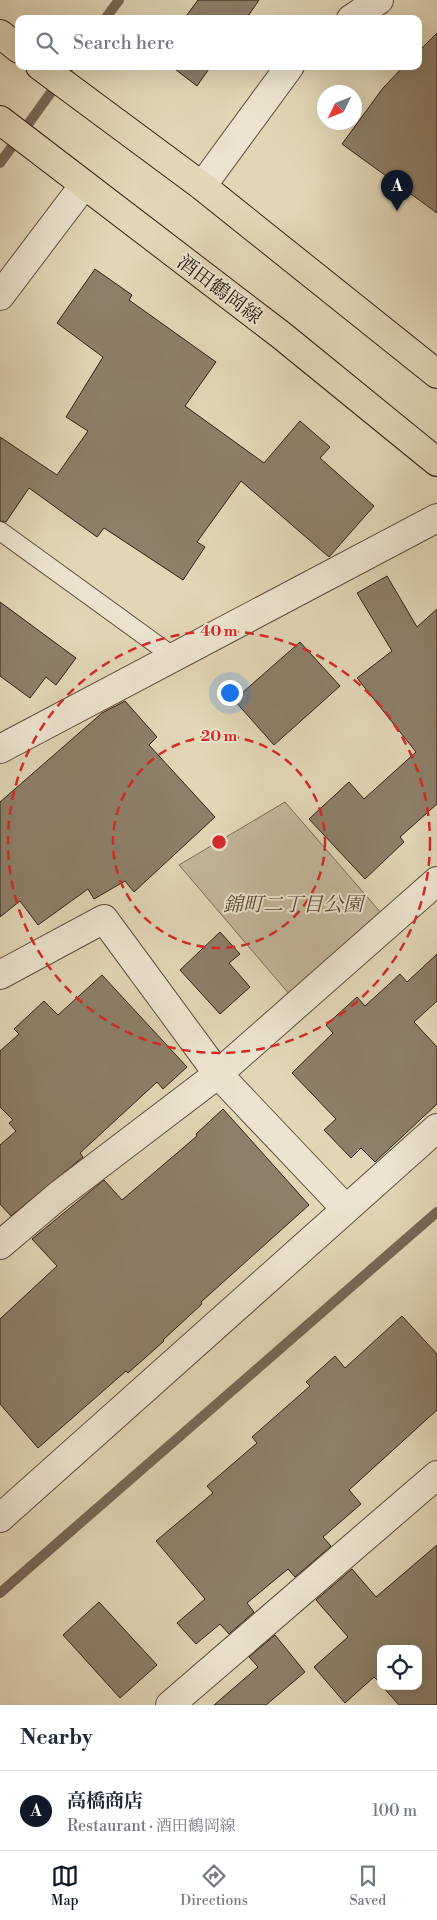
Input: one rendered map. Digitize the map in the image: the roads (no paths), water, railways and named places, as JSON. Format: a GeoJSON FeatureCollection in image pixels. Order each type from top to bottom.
{"type":"FeatureCollection","features":[{"type":"Feature","properties":{"kind":"main road"},"geometry":{"type":"LineString","coordinates":[[0,34],[15,46]]}},
{"type":"Feature","properties":{"kind":"main road"},"geometry":{"type":"LineString","coordinates":[[45,70],[202,186],[397,340],[437,374]]}},
{"type":"Feature","properties":{"kind":"main road","name":"酒田鶴岡線"},"geometry":{"type":"LineString","coordinates":[[0,120],[282,335],[437,462]]}},
{"type":"Feature","properties":{"kind":"street"},"geometry":{"type":"LineString","coordinates":[[357,15],[379,0]]}},
{"type":"Feature","properties":{"kind":"street"},"geometry":{"type":"LineString","coordinates":[[202,186],[287,70]]}},
{"type":"Feature","properties":{"kind":"street"},"geometry":{"type":"LineString","coordinates":[[0,296],[84,185]]}},
{"type":"Feature","properties":{"kind":"street"},"geometry":{"type":"LineString","coordinates":[[0,749],[437,518]]}},
{"type":"Feature","properties":{"kind":"street"},"geometry":{"type":"LineString","coordinates":[[0,1246],[59,1195],[218,1074],[437,881]]}},
{"type":"Feature","properties":{"kind":"street"},"geometry":{"type":"LineString","coordinates":[[0,975],[104,919],[218,1074],[346,1209]]}},
{"type":"Feature","properties":{"kind":"street"},"geometry":{"type":"LineString","coordinates":[[0,1518],[437,1128]]}},
{"type":"Feature","properties":{"kind":"street"},"geometry":{"type":"LineString","coordinates":[[170,1705],[437,1475]]}},
{"type":"Feature","properties":{"kind":"lane"},"geometry":{"type":"LineString","coordinates":[[0,531],[174,657]]}},
{"type":"Feature","properties":{"kind":"waterway"},"geometry":{"type":"LineString","coordinates":[[108,15],[119,0]]}},
{"type":"Feature","properties":{"kind":"waterway"},"geometry":{"type":"LineString","coordinates":[[0,163],[67,70]]}},
{"type":"Feature","properties":{"kind":"waterway"},"geometry":{"type":"LineString","coordinates":[[0,1593],[437,1212]]}},
{"type":"Feature","properties":{"kind":"place","name":"高橋商店"},"geometry":{"type":"Point","coordinates":[397,211]}},
{"type":"Feature","properties":{"kind":"park label","name":"錦町二丁目公園"},"geometry":{"type":"Point","coordinates":[293,904]}}]}
